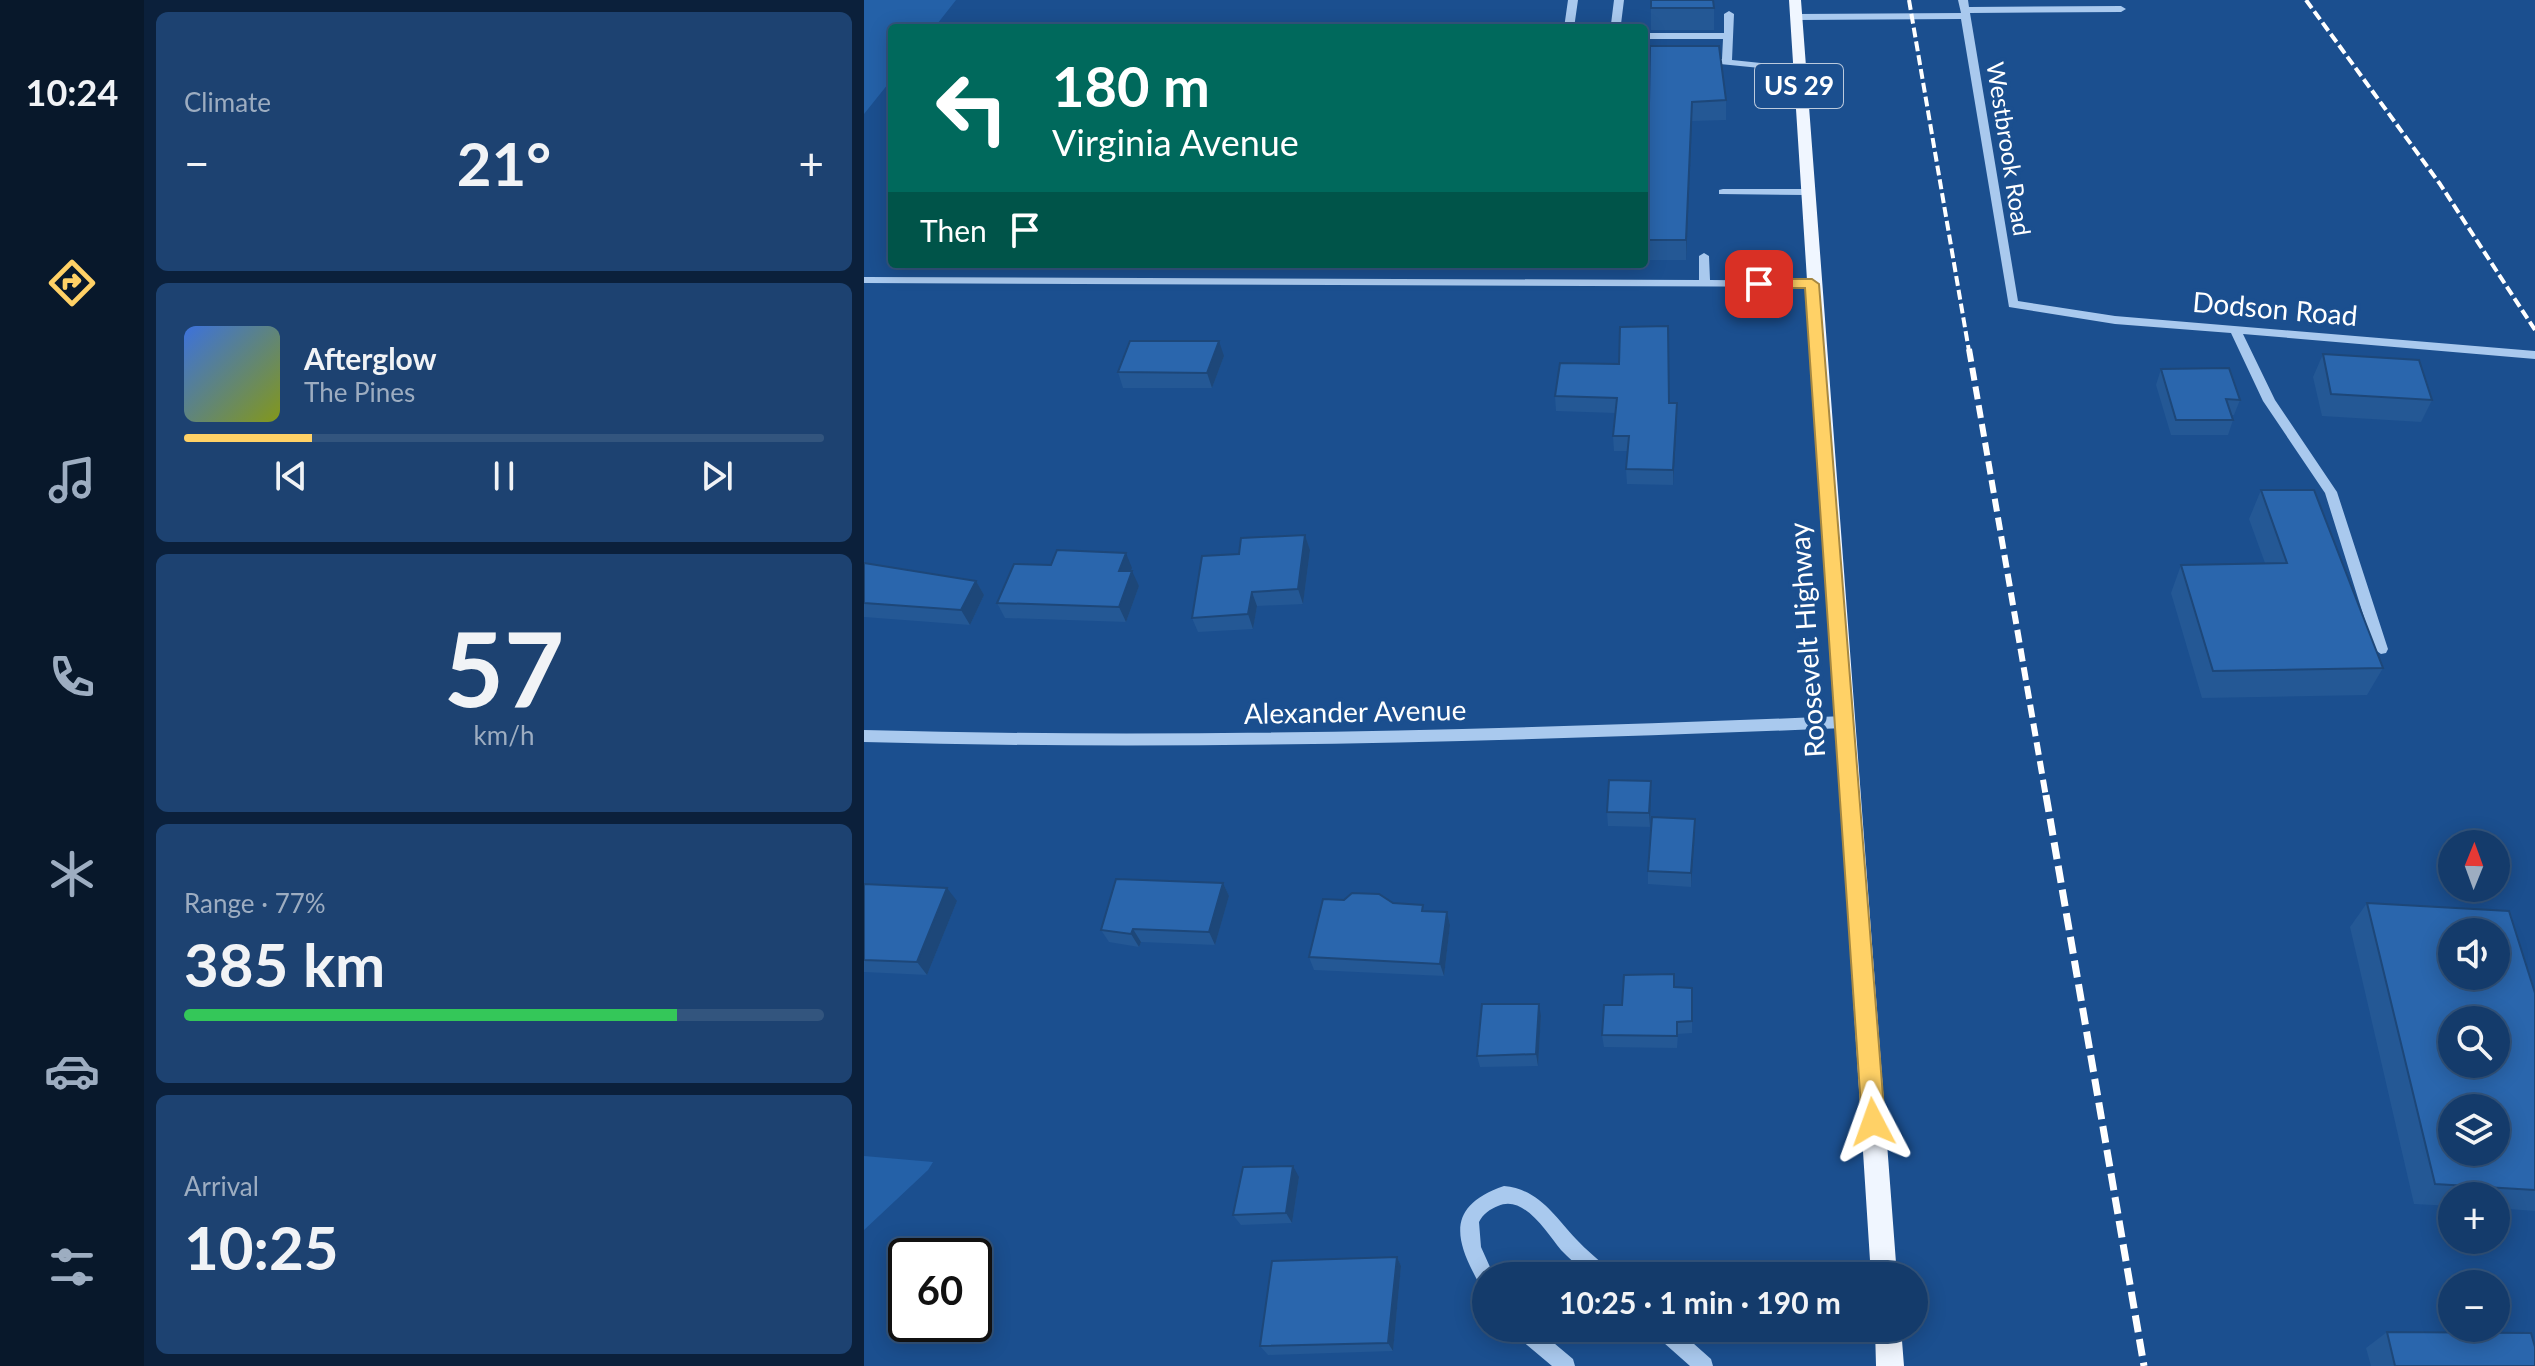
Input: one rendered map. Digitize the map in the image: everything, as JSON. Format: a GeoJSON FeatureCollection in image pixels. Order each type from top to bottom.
{"type":"FeatureCollection","features":[{"type":"Feature","properties":{"kind":"main road","name":"Roosevelt Highway"},"geometry":{"type":"LineString","coordinates":[[1795,0],[1812,284],[1883,1262]]}},
{"type":"Feature","properties":{"kind":"main road"},"geometry":{"type":"LineString","coordinates":[[1889,1342],[1890,1366]]}},
{"type":"Feature","properties":{"kind":"street"},"geometry":{"type":"LineString","coordinates":[[1570,24],[1573,0]]}},
{"type":"Feature","properties":{"kind":"street"},"geometry":{"type":"LineString","coordinates":[[1616,24],[1619,0]]}},
{"type":"Feature","properties":{"kind":"street"},"geometry":{"type":"LineString","coordinates":[[1797,17],[1965,9],[2121,9]]}},
{"type":"Feature","properties":{"kind":"street","name":"Westbrook Road"},"geometry":{"type":"LineString","coordinates":[[1965,9],[2013,304]]}},
{"type":"Feature","properties":{"kind":"street"},"geometry":{"type":"LineString","coordinates":[[1727,60],[1729,14]]}},
{"type":"Feature","properties":{"kind":"street"},"geometry":{"type":"LineString","coordinates":[[1648,36],[1727,36]]}},
{"type":"Feature","properties":{"kind":"street"},"geometry":{"type":"LineString","coordinates":[[1686,60],[1727,60],[1798,70]]}},
{"type":"Feature","properties":{"kind":"street"},"geometry":{"type":"LineString","coordinates":[[1723,192],[1806,192]]}},
{"type":"Feature","properties":{"kind":"street"},"geometry":{"type":"LineString","coordinates":[[1704,256],[1705,283]]}},
{"type":"Feature","properties":{"kind":"street"},"geometry":{"type":"LineString","coordinates":[[864,280],[1812,284]]}},
{"type":"Feature","properties":{"kind":"street","name":"Dodson Road"},"geometry":{"type":"LineString","coordinates":[[2013,304],[2115,320],[2535,355]]}},
{"type":"Feature","properties":{"kind":"street"},"geometry":{"type":"LineString","coordinates":[[2235,330],[2269,401],[2331,492],[2381,649]]}},
{"type":"Feature","properties":{"kind":"street","name":"Alexander Avenue"},"geometry":{"type":"LineString","coordinates":[[864,736],[1179,741],[1528,735],[1846,722]]}},
{"type":"Feature","properties":{"kind":"street"},"geometry":{"type":"LineString","coordinates":[[1479,1262],[1470,1241],[1469,1224],[1476,1209],[1496,1196],[1515,1195],[1536,1207],[1588,1262]]}},
{"type":"Feature","properties":{"kind":"street"},"geometry":{"type":"LineString","coordinates":[[1538,1342],[1566,1366]]}},
{"type":"Feature","properties":{"kind":"street"},"geometry":{"type":"LineString","coordinates":[[1677,1342],[1704,1366]]}},
{"type":"Feature","properties":{"kind":"shaded area"},"geometry":{"type":"Polygon","coordinates":[[[864,0],[956,0],[937,24],[888,24],[888,84],[864,114],[864,0]]]}},
{"type":"Feature","properties":{"kind":"shaded area"},"geometry":{"type":"Polygon","coordinates":[[[864,1156],[933,1162],[864,1230],[864,1156]]]}},
{"type":"Feature","properties":{"kind":"building"},"geometry":{"type":"Polygon","coordinates":[[[1651,0],[1713,0],[1714,8],[1651,8],[1651,0]]]}},
{"type":"Feature","properties":{"kind":"building"},"geometry":{"type":"Polygon","coordinates":[[[1650,46],[1719,46],[1726,100],[1692,102],[1686,240],[1648,240],[1650,46]]]}},
{"type":"Feature","properties":{"kind":"building"},"geometry":{"type":"Polygon","coordinates":[[[1668,326],[1669,403],[1677,403],[1673,470],[1626,469],[1629,436],[1613,436],[1617,398],[1555,396],[1560,363],[1619,364],[1620,327],[1668,326]]]}},
{"type":"Feature","properties":{"kind":"building"},"geometry":{"type":"Polygon","coordinates":[[[1130,341],[1219,341],[1207,373],[1118,372],[1130,341]]]}},
{"type":"Feature","properties":{"kind":"building"},"geometry":{"type":"Polygon","coordinates":[[[2323,354],[2419,360],[2432,400],[2331,394],[2323,354]]]}},
{"type":"Feature","properties":{"kind":"building"},"geometry":{"type":"Polygon","coordinates":[[[2229,368],[2240,400],[2226,399],[2233,420],[2176,420],[2161,369],[2229,368]]]}},
{"type":"Feature","properties":{"kind":"building"},"geometry":{"type":"Polygon","coordinates":[[[2261,490],[2314,490],[2383,668],[2213,671],[2181,565],[2287,563],[2261,490]]]}},
{"type":"Feature","properties":{"kind":"building"},"geometry":{"type":"Polygon","coordinates":[[[1305,535],[1298,589],[1252,592],[1248,614],[1192,618],[1202,556],[1239,554],[1241,538],[1305,535]]]}},
{"type":"Feature","properties":{"kind":"building"},"geometry":{"type":"Polygon","coordinates":[[[1057,550],[1126,553],[1119,571],[1132,571],[1119,607],[997,603],[1014,564],[1051,565],[1057,550]]]}},
{"type":"Feature","properties":{"kind":"building"},"geometry":{"type":"Polygon","coordinates":[[[864,563],[976,581],[961,610],[864,603],[864,563]]]}},
{"type":"Feature","properties":{"kind":"building"},"geometry":{"type":"Polygon","coordinates":[[[1609,780],[1651,781],[1649,813],[1607,812],[1609,780]]]}},
{"type":"Feature","properties":{"kind":"building"},"geometry":{"type":"Polygon","coordinates":[[[1652,817],[1695,819],[1691,873],[1648,871],[1652,817]]]}},
{"type":"Feature","properties":{"kind":"building"},"geometry":{"type":"Polygon","coordinates":[[[1116,879],[1223,883],[1209,932],[1133,929],[1131,934],[1101,930],[1116,879]]]}},
{"type":"Feature","properties":{"kind":"building"},"geometry":{"type":"Polygon","coordinates":[[[864,884],[947,888],[917,962],[864,960],[864,884]]]}},
{"type":"Feature","properties":{"kind":"building"},"geometry":{"type":"Polygon","coordinates":[[[1352,893],[1379,894],[1393,903],[1423,905],[1422,911],[1447,912],[1440,964],[1309,957],[1323,899],[1344,900],[1352,893]]]}},
{"type":"Feature","properties":{"kind":"building"},"geometry":{"type":"Polygon","coordinates":[[[2367,903],[2509,911],[2535,993],[2535,1190],[2510,1188],[2510,1182],[2435,1184],[2367,903]]]}},
{"type":"Feature","properties":{"kind":"building"},"geometry":{"type":"Polygon","coordinates":[[[1674,974],[1674,987],[1692,988],[1692,1021],[1677,1022],[1677,1036],[1602,1035],[1604,1005],[1622,1005],[1624,975],[1674,974]]]}},
{"type":"Feature","properties":{"kind":"building"},"geometry":{"type":"Polygon","coordinates":[[[1482,1004],[1539,1004],[1536,1054],[1477,1056],[1482,1004]]]}},
{"type":"Feature","properties":{"kind":"building"},"geometry":{"type":"Polygon","coordinates":[[[1293,1166],[1286,1213],[1233,1215],[1243,1167],[1293,1166]]]}},
{"type":"Feature","properties":{"kind":"building"},"geometry":{"type":"Polygon","coordinates":[[[1397,1257],[1388,1343],[1260,1346],[1272,1261],[1397,1257]]]}},
{"type":"Feature","properties":{"kind":"building"},"geometry":{"type":"Polygon","coordinates":[[[2387,1332],[2438,1332],[2438,1342],[2510,1342],[2510,1333],[2531,1333],[2535,1347],[2535,1366],[2395,1366],[2387,1332]]]}},
{"type":"Feature","properties":{"kind":"railway"},"geometry":{"type":"LineString","coordinates":[[1909,0],[1969,351]]}},
{"type":"Feature","properties":{"kind":"railway"},"geometry":{"type":"LineString","coordinates":[[2306,0],[2440,184],[2535,330]]}},
{"type":"Feature","properties":{"kind":"railway"},"geometry":{"type":"LineString","coordinates":[[1969,349],[2046,797]]}},
{"type":"Feature","properties":{"kind":"railway"},"geometry":{"type":"LineString","coordinates":[[2046,795],[2144,1366]]}},
{"type":"Feature","properties":{"kind":"route"},"geometry":{"type":"LineString","coordinates":[[1759,284],[1812,284],[1873,1122]]}}]}
